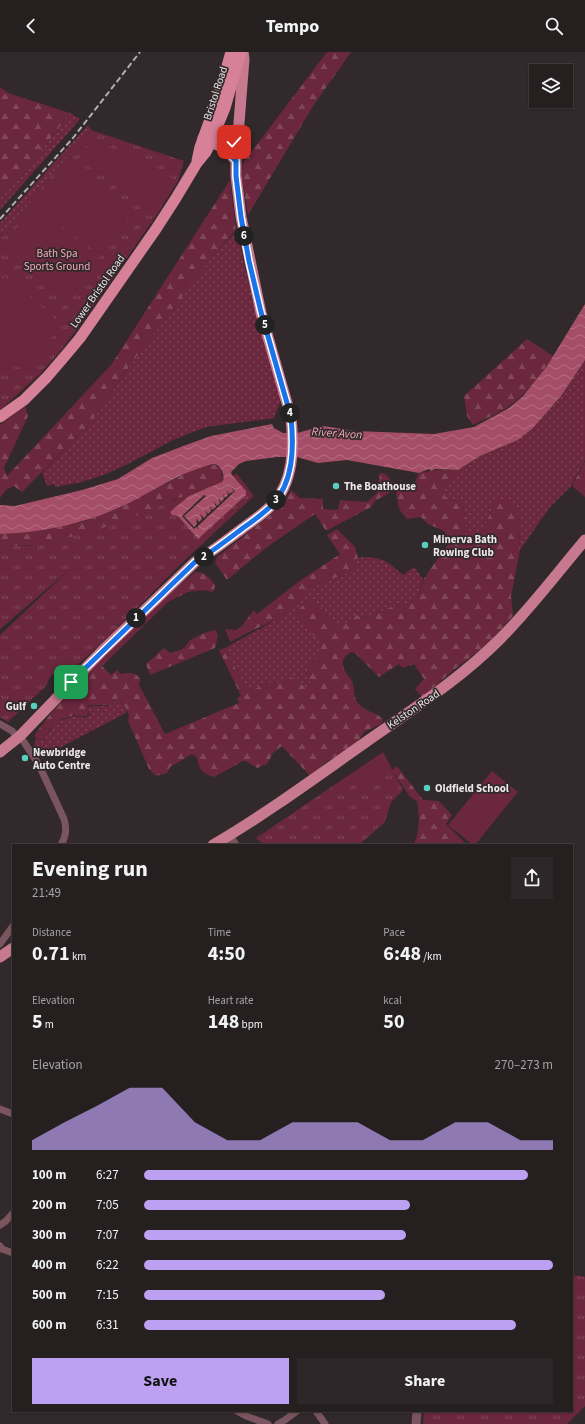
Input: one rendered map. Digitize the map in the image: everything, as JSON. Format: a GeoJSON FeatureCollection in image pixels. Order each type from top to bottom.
{"type":"FeatureCollection","features":[{"type":"Feature","properties":{"kind":"highway","name":"Bristol Road"},"geometry":{"type":"LineString","coordinates":[[207,140],[231,52]]}},
{"type":"Feature","properties":{"kind":"highway","name":"Bristol Road"},"geometry":{"type":"LineString","coordinates":[[207,140],[225,108],[242,52]]}},
{"type":"Feature","properties":{"kind":"highway","name":"Lower Bristol Road"},"geometry":{"type":"LineString","coordinates":[[0,417],[24,400],[47,377],[80,338],[156,229],[196,163],[206,152],[207,140]]}},
{"type":"Feature","properties":{"kind":"main road"},"geometry":{"type":"LineString","coordinates":[[0,752],[19,736],[86,667],[195,562],[214,551],[272,504],[286,485],[292,458],[291,417],[261,312],[249,261],[236,179],[237,138],[244,59],[242,52]]}},
{"type":"Feature","properties":{"kind":"main road"},"geometry":{"type":"LineString","coordinates":[[226,150],[230,148],[237,138]]}},
{"type":"Feature","properties":{"kind":"main road"},"geometry":{"type":"LineString","coordinates":[[207,140],[226,150],[236,161]]}},
{"type":"Feature","properties":{"kind":"main road","name":"Kelston Road"},"geometry":{"type":"LineString","coordinates":[[217,844],[232,840],[264,813],[426,701],[460,675],[500,640],[514,625],[549,585],[585,540]]}},
{"type":"Feature","properties":{"kind":"main road"},"geometry":{"type":"LineString","coordinates":[[0,957],[12,949]]}},
{"type":"Feature","properties":{"kind":"street"},"geometry":{"type":"LineString","coordinates":[[0,724],[19,736],[42,772],[67,829],[61,844]]}},
{"type":"Feature","properties":{"kind":"street"},"geometry":{"type":"LineString","coordinates":[[0,944],[12,927]]}},
{"type":"Feature","properties":{"kind":"street"},"geometry":{"type":"LineString","coordinates":[[0,1109],[12,1114]]}},
{"type":"Feature","properties":{"kind":"street"},"geometry":{"type":"LineString","coordinates":[[0,1225],[12,1214]]}},
{"type":"Feature","properties":{"kind":"street"},"geometry":{"type":"LineString","coordinates":[[0,1246],[2,1249],[12,1253]]}},
{"type":"Feature","properties":{"kind":"street"},"geometry":{"type":"LineString","coordinates":[[239,1412],[268,1424]]}},
{"type":"Feature","properties":{"kind":"street"},"geometry":{"type":"LineString","coordinates":[[278,1424],[296,1412]]}},
{"type":"Feature","properties":{"kind":"street"},"geometry":{"type":"LineString","coordinates":[[317,1412],[325,1424]]}},
{"type":"Feature","properties":{"kind":"street"},"geometry":{"type":"LineString","coordinates":[[416,1424],[417,1412]]}},
{"type":"Feature","properties":{"kind":"green space"},"geometry":{"type":"Polygon","coordinates":[[[327,52],[351,52],[313,106],[248,215],[242,178],[243,163],[327,52]]]}},
{"type":"Feature","properties":{"kind":"green space"},"geometry":{"type":"Polygon","coordinates":[[[0,87],[8,93],[70,113],[24,173],[0,199],[0,87]]]}},
{"type":"Feature","properties":{"kind":"green space"},"geometry":{"type":"Polygon","coordinates":[[[70,113],[80,119],[0,210],[0,199],[24,173],[70,113]]]}},
{"type":"Feature","properties":{"kind":"green space"},"geometry":{"type":"Polygon","coordinates":[[[88,125],[91,130],[55,171],[0,240],[0,223],[88,125]]]}},
{"type":"Feature","properties":{"kind":"green space","name":"Bath Spa Sports Ground"},"geometry":{"type":"Polygon","coordinates":[[[91,130],[184,161],[178,181],[156,216],[79,327],[40,374],[0,410],[0,240],[55,171],[91,130]]]}},
{"type":"Feature","properties":{"kind":"green space"},"geometry":{"type":"Polygon","coordinates":[[[94,137],[117,152],[102,175],[78,160],[94,137]]]}},
{"type":"Feature","properties":{"kind":"green space"},"geometry":{"type":"Polygon","coordinates":[[[125,145],[148,163],[177,182],[158,211],[105,174],[125,145]]]}},
{"type":"Feature","properties":{"kind":"green space"},"geometry":{"type":"Polygon","coordinates":[[[65,162],[133,210],[101,255],[33,206],[65,162]]]}},
{"type":"Feature","properties":{"kind":"green space"},"geometry":{"type":"Polygon","coordinates":[[[230,180],[236,230],[220,247],[134,360],[87,427],[22,492],[14,486],[6,490],[0,498],[0,425],[25,406],[28,416],[4,468],[7,476],[111,365],[230,180]]]}},
{"type":"Feature","properties":{"kind":"green space"},"geometry":{"type":"Polygon","coordinates":[[[32,207],[100,257],[69,300],[0,251],[32,207]]]}},
{"type":"Feature","properties":{"kind":"green space"},"geometry":{"type":"Polygon","coordinates":[[[237,231],[255,311],[281,400],[274,418],[206,427],[173,440],[126,465],[101,476],[82,482],[55,487],[54,484],[47,486],[42,473],[87,427],[137,356],[219,248],[237,231]]]}},
{"type":"Feature","properties":{"kind":"green space"},"geometry":{"type":"Polygon","coordinates":[[[5,277],[19,286],[53,317],[54,328],[51,340],[38,360],[27,367],[13,366],[0,361],[0,278],[5,277]]]}},
{"type":"Feature","properties":{"kind":"green space"},"geometry":{"type":"Polygon","coordinates":[[[527,339],[553,356],[533,384],[515,402],[500,412],[473,425],[467,416],[464,396],[527,339]]]}},
{"type":"Feature","properties":{"kind":"green space"},"geometry":{"type":"Polygon","coordinates":[[[585,360],[585,460],[571,486],[550,507],[520,550],[518,512],[496,500],[477,543],[467,544],[464,508],[460,501],[450,500],[445,496],[445,487],[458,470],[480,456],[518,440],[533,428],[561,396],[585,360]]]}},
{"type":"Feature","properties":{"kind":"green space"},"geometry":{"type":"Polygon","coordinates":[[[585,461],[585,497],[572,486],[585,461]]]}},
{"type":"Feature","properties":{"kind":"green space"},"geometry":{"type":"Polygon","coordinates":[[[212,464],[221,469],[221,481],[180,498],[174,499],[154,522],[153,512],[150,510],[142,517],[48,545],[0,546],[0,534],[20,533],[82,522],[118,508],[188,472],[212,464]]]}},
{"type":"Feature","properties":{"kind":"green space"},"geometry":{"type":"Polygon","coordinates":[[[436,470],[463,470],[445,487],[445,496],[450,500],[460,501],[464,508],[467,544],[477,543],[496,500],[507,498],[518,512],[520,550],[511,596],[513,616],[488,644],[456,668],[422,697],[415,689],[424,679],[414,664],[402,668],[399,664],[379,677],[355,653],[351,652],[348,654],[343,660],[343,667],[352,681],[356,700],[362,707],[378,715],[383,720],[381,724],[364,732],[357,743],[350,749],[326,762],[309,775],[282,746],[273,753],[267,764],[257,768],[246,761],[243,761],[214,777],[207,774],[200,768],[197,757],[192,754],[170,767],[167,773],[156,776],[149,769],[128,721],[128,711],[117,698],[112,705],[87,706],[89,714],[84,717],[75,715],[56,722],[53,724],[47,738],[41,741],[34,736],[57,707],[109,652],[151,610],[195,572],[205,574],[212,580],[215,586],[214,591],[204,590],[188,592],[168,602],[102,666],[111,675],[117,670],[121,674],[132,673],[138,676],[140,679],[139,685],[165,734],[239,703],[237,698],[241,696],[219,650],[225,648],[248,692],[272,682],[281,683],[296,677],[306,688],[310,685],[310,682],[306,675],[310,665],[320,651],[321,645],[297,614],[301,607],[313,598],[334,623],[346,623],[356,615],[371,618],[390,608],[410,604],[419,594],[424,579],[450,542],[444,531],[428,524],[421,517],[407,519],[399,509],[396,492],[400,486],[413,487],[419,473],[436,470]]]}},
{"type":"Feature","properties":{"kind":"green space"},"geometry":{"type":"Polygon","coordinates":[[[380,473],[386,475],[390,480],[392,486],[391,492],[375,501],[371,507],[326,531],[315,514],[267,547],[227,580],[215,563],[217,557],[278,509],[285,501],[291,490],[300,498],[323,499],[323,509],[338,510],[340,500],[367,502],[377,493],[380,473]]]}},
{"type":"Feature","properties":{"kind":"green space"},"geometry":{"type":"Polygon","coordinates":[[[237,474],[254,496],[185,560],[119,626],[112,619],[119,627],[71,671],[55,673],[50,677],[47,685],[8,722],[0,717],[0,635],[68,571],[0,629],[0,546],[29,546],[84,534],[123,521],[221,481],[223,477],[237,474]]]}},
{"type":"Feature","properties":{"kind":"green space"},"geometry":{"type":"Polygon","coordinates":[[[337,529],[355,547],[358,558],[354,568],[345,574],[305,589],[307,591],[279,618],[230,642],[225,629],[236,630],[241,627],[254,610],[257,614],[301,580],[340,554],[327,535],[337,529]]]}},
{"type":"Feature","properties":{"kind":"green space"},"geometry":{"type":"Polygon","coordinates":[[[363,557],[381,559],[393,566],[403,575],[414,567],[423,579],[419,594],[410,604],[390,608],[371,618],[356,615],[346,623],[334,623],[313,598],[297,614],[321,644],[320,651],[310,665],[306,674],[310,685],[306,688],[302,685],[300,680],[289,679],[281,683],[272,682],[248,692],[225,648],[279,618],[306,591],[305,589],[345,574],[354,568],[358,558],[363,557]]]}},
{"type":"Feature","properties":{"kind":"green space"},"geometry":{"type":"Polygon","coordinates":[[[216,630],[218,636],[215,648],[150,675],[146,664],[164,648],[170,653],[181,650],[190,640],[204,633],[216,630]]]}},
{"type":"Feature","properties":{"kind":"green space"},"geometry":{"type":"Polygon","coordinates":[[[117,698],[127,709],[126,713],[40,758],[34,746],[36,738],[40,741],[46,739],[54,722],[75,716],[84,718],[90,715],[87,707],[112,705],[117,698]]]}},
{"type":"Feature","properties":{"kind":"green space"},"geometry":{"type":"Polygon","coordinates":[[[383,752],[403,790],[391,802],[385,822],[360,844],[263,844],[256,838],[383,752]]]}},
{"type":"Feature","properties":{"kind":"green space"},"geometry":{"type":"Polygon","coordinates":[[[381,757],[392,772],[363,792],[353,777],[381,757]]]}},
{"type":"Feature","properties":{"kind":"green space"},"geometry":{"type":"Polygon","coordinates":[[[397,766],[423,800],[439,801],[452,815],[446,824],[466,844],[413,844],[419,824],[417,801],[410,797],[392,770],[397,766]]]}},
{"type":"Feature","properties":{"kind":"green space"},"geometry":{"type":"Polygon","coordinates":[[[492,771],[518,792],[476,844],[472,844],[448,825],[492,771]]]}},
{"type":"Feature","properties":{"kind":"green space"},"geometry":{"type":"Polygon","coordinates":[[[573,1275],[585,1277],[585,1406],[567,1424],[423,1424],[424,1412],[573,1412],[573,1275]]]}},
{"type":"Feature","properties":{"kind":"water","name":"River Avon"},"geometry":{"type":"Polygon","coordinates":[[[585,304],[585,360],[561,396],[533,428],[518,440],[480,456],[458,470],[435,469],[431,471],[429,469],[419,473],[347,460],[318,463],[297,457],[277,457],[246,461],[239,464],[231,472],[246,491],[246,495],[198,539],[178,516],[172,515],[170,512],[189,496],[222,482],[224,479],[221,469],[218,465],[212,464],[179,476],[128,503],[90,519],[45,530],[0,534],[0,505],[15,506],[82,490],[118,479],[152,458],[211,436],[272,424],[274,428],[283,433],[297,433],[323,426],[355,431],[434,434],[474,427],[509,408],[523,396],[547,366],[585,304]]]}},
{"type":"Feature","properties":{"kind":"pier"},"geometry":{"type":"Polygon","coordinates":[[[231,487],[235,491],[197,527],[199,530],[196,527],[194,529],[182,516],[204,495],[206,496],[184,516],[194,527],[197,524],[196,518],[199,522],[202,519],[200,514],[204,518],[207,515],[205,510],[208,514],[211,511],[210,505],[212,510],[216,507],[214,501],[217,506],[220,503],[218,497],[221,502],[224,499],[223,494],[225,498],[228,495],[227,490],[229,494],[234,491],[231,487]]]}},
{"type":"Feature","properties":{"kind":"railway"},"geometry":{"type":"LineString","coordinates":[[0,219],[73,138],[140,52]]}},
{"type":"Feature","properties":{"kind":"place","name":"The Boathouse"},"geometry":{"type":"Point","coordinates":[336,486]}},
{"type":"Feature","properties":{"kind":"place","name":"Minerva Bath Rowing Club"},"geometry":{"type":"Point","coordinates":[425,545]}},
{"type":"Feature","properties":{"kind":"place","name":"Gulf"},"geometry":{"type":"Point","coordinates":[34,706]}},
{"type":"Feature","properties":{"kind":"place","name":"Newbridge Auto Centre"},"geometry":{"type":"Point","coordinates":[25,758]}},
{"type":"Feature","properties":{"kind":"place","name":"Oldfield School"},"geometry":{"type":"Point","coordinates":[427,788]}},
{"type":"Feature","properties":{"kind":"route"},"geometry":{"type":"LineString","coordinates":[[71,682],[195,562],[214,551],[262,514],[282,491],[288,479],[292,458],[291,417],[261,312],[249,261],[241,217],[236,176],[236,161],[226,150],[230,148],[234,142]]}}]}
